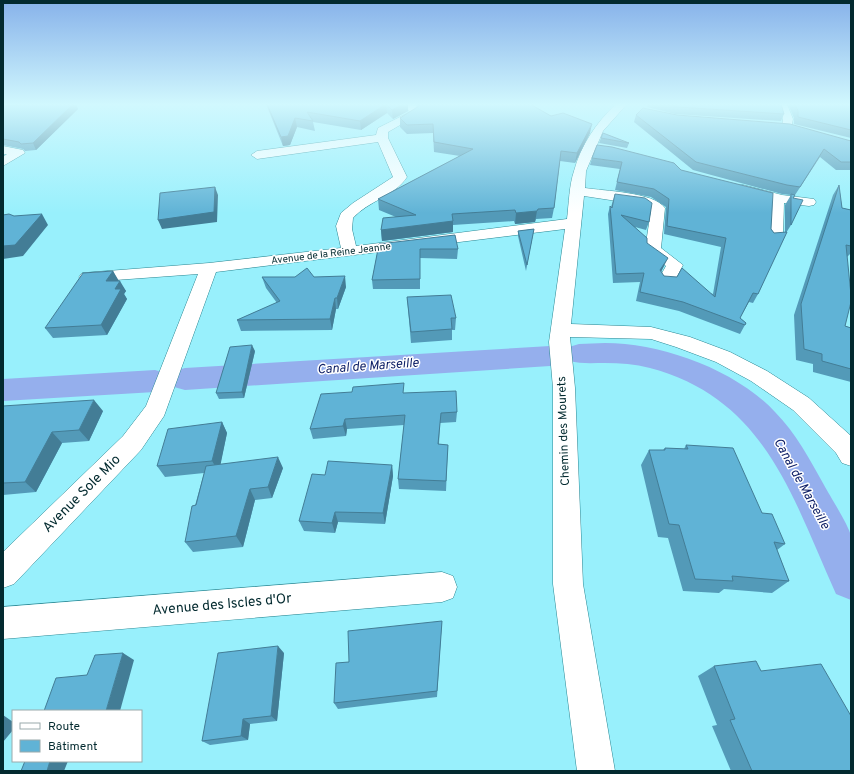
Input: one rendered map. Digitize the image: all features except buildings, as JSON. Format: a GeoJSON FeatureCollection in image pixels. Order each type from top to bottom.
{"type":"FeatureCollection","features":[{"type":"Feature","properties":{"kind":"street"},"geometry":{"type":"LineString","coordinates":[[257,155],[366,140]]}},
{"type":"Feature","properties":{"kind":"street"},"geometry":{"type":"LineString","coordinates":[[350,252],[344,222],[348,213],[392,186],[400,177],[383,140]]}},
{"type":"Feature","properties":{"kind":"street","name":"Chemin des Mourets"},"geometry":{"type":"LineString","coordinates":[[596,771],[568,584],[563,379],[560,336],[580,171],[596,148],[598,140]]}},
{"type":"Feature","properties":{"kind":"street"},"geometry":{"type":"LineString","coordinates":[[3,150],[19,153],[3,162]]}},
{"type":"Feature","properties":{"kind":"street"},"geometry":{"type":"LineString","coordinates":[[733,186],[777,198],[809,202]]}},
{"type":"Feature","properties":{"kind":"street"},"geometry":{"type":"LineString","coordinates":[[577,191],[647,201],[658,208],[653,250],[675,265],[667,280]]}},
{"type":"Feature","properties":{"kind":"street"},"geometry":{"type":"LineString","coordinates":[[775,237],[777,198]]}},
{"type":"Feature","properties":{"kind":"street","name":"Avenue de la Reine Jeanne"},"geometry":{"type":"LineString","coordinates":[[88,277],[209,268],[350,252],[573,222]]}},
{"type":"Feature","properties":{"kind":"street","name":"Avenue Sole Mio"},"geometry":{"type":"LineString","coordinates":[[3,573],[132,443],[156,410],[209,268]]}},
{"type":"Feature","properties":{"kind":"street"},"geometry":{"type":"LineString","coordinates":[[560,336],[651,333],[683,342],[723,357],[759,376],[801,404],[846,446],[851,456]]}},
{"type":"Feature","properties":{"kind":"street","name":"Avenue des Iscles d'Or"},"geometry":{"type":"LineString","coordinates":[[3,623],[442,587]]}},
{"type":"Feature","properties":{"kind":"waterway","name":"Canal de Marseille"},"geometry":{"type":"LineString","coordinates":[[579,354],[631,354],[671,364],[692,372],[711,382],[748,406],[763,420],[787,452],[816,506],[851,579]]}},
{"type":"Feature","properties":{"kind":"waterway","name":"Canal de Marseille"},"geometry":{"type":"LineString","coordinates":[[185,379],[550,356]]}},
{"type":"Feature","properties":{"kind":"waterway","name":"Canal de Marseille"},"geometry":{"type":"LineString","coordinates":[[3,390],[155,381]]}}]}
